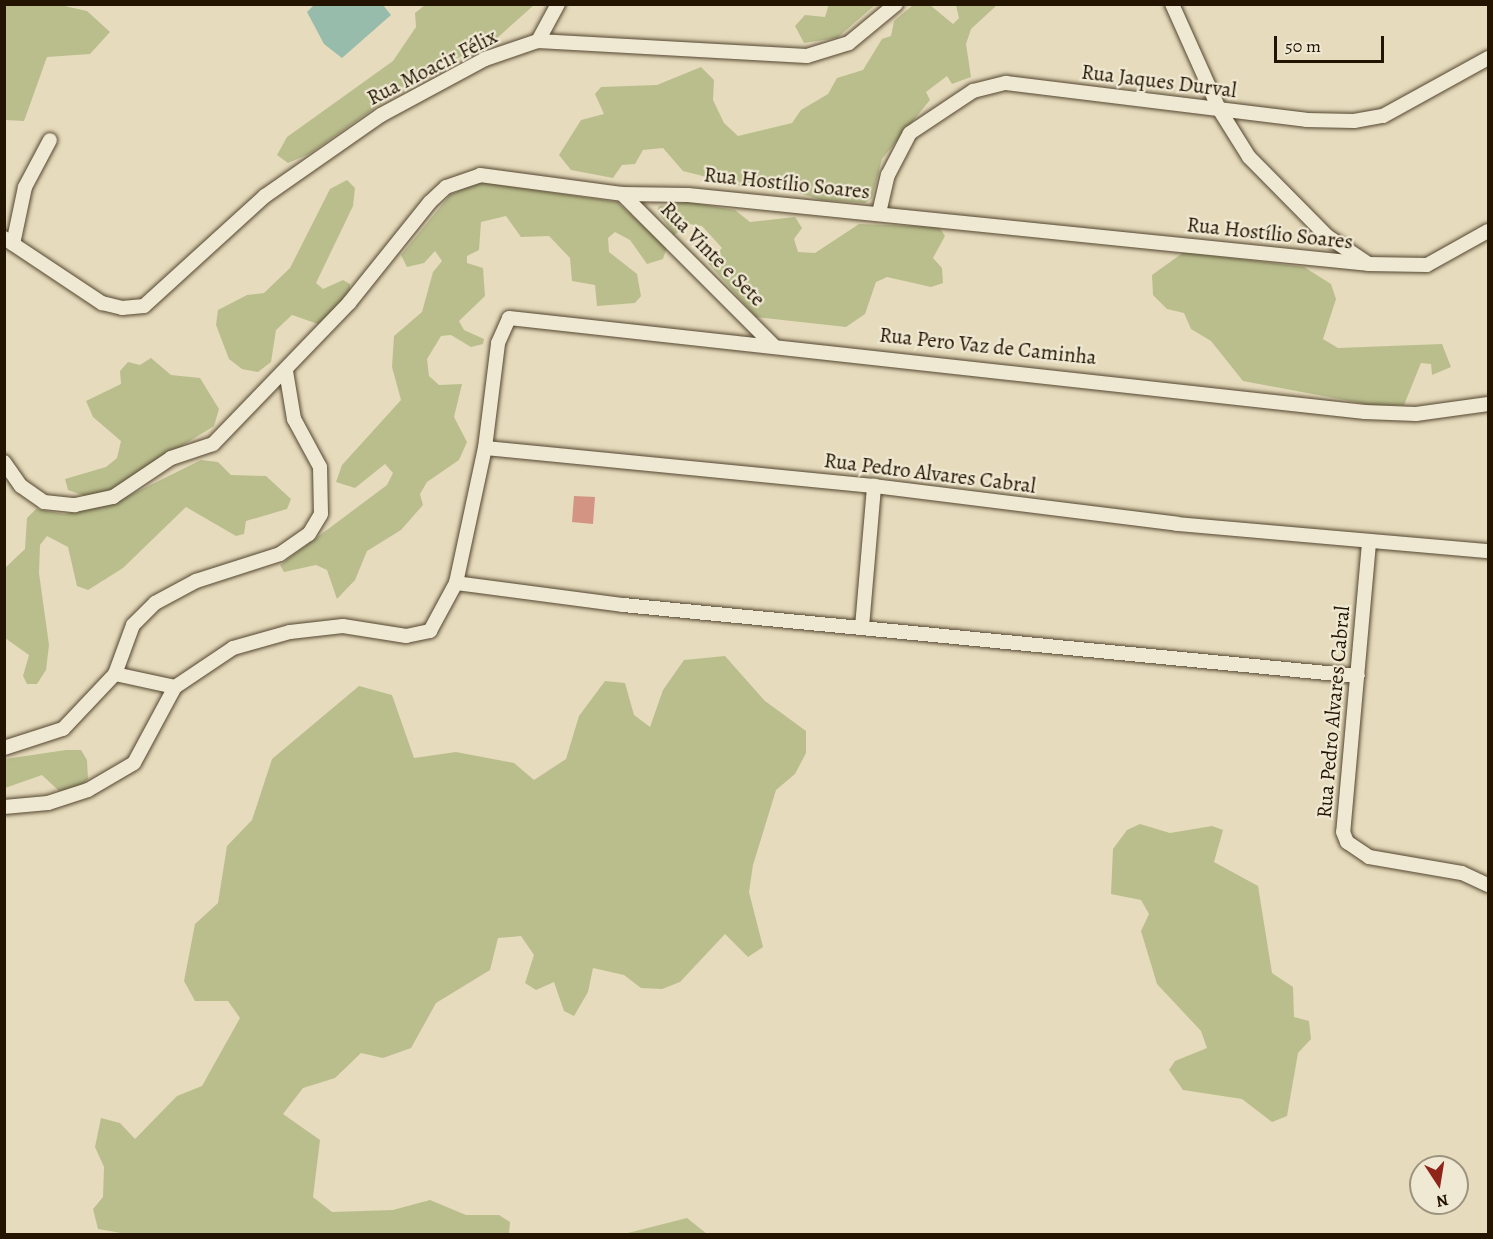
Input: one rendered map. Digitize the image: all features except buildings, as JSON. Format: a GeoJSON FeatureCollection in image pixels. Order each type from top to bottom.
{"type":"FeatureCollection","features":[{"type":"Feature","properties":{"kind":"street"},"geometry":{"type":"LineString","coordinates":[[538,41],[558,4]]}},
{"type":"Feature","properties":{"kind":"street","name":"Rua Moacir Félix"},"geometry":{"type":"LineString","coordinates":[[9,241],[102,303],[122,308],[144,306],[265,196],[381,115],[485,59],[538,41],[807,56],[849,43],[896,4]]}},
{"type":"Feature","properties":{"kind":"street"},"geometry":{"type":"LineString","coordinates":[[1172,4],[1219,109],[1249,157],[1283,196],[1327,236],[1368,264]]}},
{"type":"Feature","properties":{"kind":"street","name":"Rua Jaques Durval"},"geometry":{"type":"LineString","coordinates":[[879,213],[888,175],[910,133],[973,91],[1006,83],[1306,120],[1383,116],[1488,58]]}},
{"type":"Feature","properties":{"kind":"street"},"geometry":{"type":"LineString","coordinates":[[9,241],[25,187],[50,140]]}},
{"type":"Feature","properties":{"kind":"street","name":"Rua Hostílio Soares"},"geometry":{"type":"LineString","coordinates":[[4,462],[21,486],[44,502],[75,505],[113,497],[171,458],[221,438],[286,371],[446,187],[480,175],[622,194],[879,213],[1368,264],[1427,265],[1488,231]]}},
{"type":"Feature","properties":{"kind":"street","name":"Rua Vinte e Sete"},"geometry":{"type":"LineString","coordinates":[[622,194],[773,345]]}},
{"type":"Feature","properties":{"kind":"street","name":"Rua Pero Vaz de Caminha"},"geometry":{"type":"LineString","coordinates":[[485,448],[498,343],[509,318],[519,317],[1365,412],[1416,414],[1488,404]]}},
{"type":"Feature","properties":{"kind":"street"},"geometry":{"type":"LineString","coordinates":[[4,748],[63,729],[115,674],[133,625],[155,603],[196,581],[280,554],[309,534],[321,514],[320,466],[294,419],[286,371]]}},
{"type":"Feature","properties":{"kind":"street"},"geometry":{"type":"LineString","coordinates":[[4,807],[48,803],[88,790],[134,763],[175,687],[233,648],[290,632],[343,626],[417,636],[439,621],[456,583],[485,448]]}},
{"type":"Feature","properties":{"kind":"street","name":"Rua Pedro Alvares Cabral"},"geometry":{"type":"LineString","coordinates":[[485,448],[874,486],[1369,543],[1488,551]]}},
{"type":"Feature","properties":{"kind":"street"},"geometry":{"type":"LineString","coordinates":[[862,627],[874,486]]}},
{"type":"Feature","properties":{"kind":"street","name":"Rua Pedro Alvares Cabral"},"geometry":{"type":"LineString","coordinates":[[1369,543],[1359,676],[1342,803],[1347,842],[1380,860],[1462,873],[1488,885]]}},
{"type":"Feature","properties":{"kind":"street"},"geometry":{"type":"LineString","coordinates":[[456,583],[862,627],[1359,676]]}},
{"type":"Feature","properties":{"kind":"street"},"geometry":{"type":"LineString","coordinates":[[115,674],[175,687]]}},
{"type":"Feature","properties":{"kind":"shaded area"},"geometry":{"type":"Polygon","coordinates":[[[829,4],[875,5],[837,38],[804,43],[795,26],[805,15],[825,17],[829,4]]]}},
{"type":"Feature","properties":{"kind":"shaded area"},"geometry":{"type":"Polygon","coordinates":[[[4,5],[60,5],[87,11],[110,32],[90,54],[47,57],[24,121],[5,120],[4,5]]]}},
{"type":"Feature","properties":{"kind":"shaded area"},"geometry":{"type":"Polygon","coordinates":[[[314,5],[383,5],[391,15],[342,58],[324,44],[307,12],[314,5]]]}},
{"type":"Feature","properties":{"kind":"shaded area"},"geometry":{"type":"Polygon","coordinates":[[[425,5],[534,5],[495,40],[417,78],[309,154],[288,163],[277,155],[287,137],[393,61],[416,27],[415,13],[425,5]]]}},
{"type":"Feature","properties":{"kind":"shaded area"},"geometry":{"type":"Polygon","coordinates":[[[913,5],[930,5],[953,24],[959,18],[956,5],[997,5],[971,29],[966,44],[971,77],[952,84],[947,76],[926,92],[930,100],[882,159],[872,198],[865,203],[821,200],[779,187],[742,186],[683,171],[663,148],[643,150],[635,164],[622,165],[613,178],[571,170],[559,155],[581,120],[604,114],[595,94],[601,87],[657,85],[701,67],[714,80],[713,100],[724,123],[738,136],[792,123],[801,110],[828,94],[837,78],[863,70],[882,39],[891,36],[894,21],[913,5]]]}},
{"type":"Feature","properties":{"kind":"shaded area"},"geometry":{"type":"Polygon","coordinates":[[[347,180],[355,188],[353,206],[316,283],[323,289],[343,280],[350,284],[350,293],[321,325],[292,315],[276,330],[271,362],[258,372],[242,369],[229,359],[216,325],[218,310],[247,295],[264,293],[290,268],[330,189],[347,180]]]}},
{"type":"Feature","properties":{"kind":"shaded area"},"geometry":{"type":"Polygon","coordinates":[[[478,182],[617,202],[667,247],[663,259],[647,264],[630,240],[615,232],[608,238],[609,252],[637,274],[641,296],[635,303],[597,306],[595,285],[572,281],[570,258],[549,236],[521,237],[506,216],[481,222],[479,250],[467,256],[467,263],[483,268],[485,296],[459,321],[464,330],[484,339],[483,344],[471,347],[451,335],[441,336],[427,359],[429,376],[439,385],[462,384],[454,417],[467,442],[459,460],[427,482],[420,494],[423,505],[401,530],[367,551],[355,580],[337,599],[327,570],[316,565],[284,572],[280,565],[387,485],[393,473],[385,464],[355,488],[336,482],[342,465],[401,400],[392,367],[394,336],[422,312],[433,272],[442,261],[435,251],[424,263],[407,267],[401,255],[450,195],[478,182]]]}},
{"type":"Feature","properties":{"kind":"shaded area"},"geometry":{"type":"Polygon","coordinates":[[[687,202],[735,210],[750,222],[795,217],[802,228],[794,239],[798,252],[815,253],[859,224],[939,227],[945,236],[933,258],[942,268],[943,283],[931,287],[887,277],[876,282],[865,314],[846,327],[756,317],[708,263],[722,248],[702,226],[689,224],[674,235],[657,211],[659,206],[687,202]]]}},
{"type":"Feature","properties":{"kind":"shaded area"},"geometry":{"type":"Polygon","coordinates":[[[1184,252],[1304,267],[1331,284],[1336,299],[1323,339],[1338,348],[1442,344],[1451,367],[1432,375],[1431,364],[1421,363],[1404,405],[1371,405],[1243,381],[1211,341],[1191,329],[1184,313],[1167,309],[1153,295],[1152,275],[1184,252]]]}},
{"type":"Feature","properties":{"kind":"shaded area"},"geometry":{"type":"Polygon","coordinates":[[[151,358],[171,375],[200,378],[219,409],[214,426],[111,490],[85,496],[68,490],[65,479],[106,467],[117,458],[121,441],[93,417],[86,401],[121,384],[120,371],[128,362],[140,365],[151,358]]]}},
{"type":"Feature","properties":{"kind":"shaded area"},"geometry":{"type":"Polygon","coordinates":[[[201,460],[218,462],[231,475],[266,476],[291,499],[287,509],[246,521],[244,534],[236,536],[186,507],[123,568],[88,590],[77,586],[68,547],[47,536],[40,545],[39,573],[49,645],[46,670],[37,684],[27,684],[23,676],[29,655],[5,638],[5,568],[25,549],[27,518],[36,509],[64,514],[112,504],[201,460]]]}},
{"type":"Feature","properties":{"kind":"shaded area"},"geometry":{"type":"Polygon","coordinates":[[[725,656],[765,701],[806,731],[806,753],[795,774],[776,790],[753,865],[749,892],[763,947],[748,957],[725,934],[680,982],[662,989],[641,988],[624,975],[593,968],[588,992],[574,1016],[564,1011],[554,982],[536,990],[525,983],[534,955],[521,936],[498,938],[490,970],[436,1003],[411,1048],[383,1058],[361,1053],[335,1078],[303,1088],[283,1114],[320,1140],[313,1197],[332,1212],[393,1210],[430,1200],[466,1215],[499,1215],[510,1222],[509,1234],[127,1234],[98,1229],[93,1209],[103,1197],[104,1167],[95,1147],[101,1118],[120,1123],[135,1139],[177,1096],[202,1086],[240,1018],[228,1001],[195,1001],[184,981],[195,924],[218,903],[227,846],[252,820],[272,759],[359,686],[392,695],[414,758],[456,752],[514,763],[534,780],[566,759],[579,716],[605,681],[625,683],[634,715],[650,727],[663,690],[684,660],[725,656]]]}},
{"type":"Feature","properties":{"kind":"shaded area"},"geometry":{"type":"Polygon","coordinates":[[[81,750],[87,760],[88,779],[79,787],[59,791],[42,775],[5,788],[5,759],[81,750]]]}},
{"type":"Feature","properties":{"kind":"shaded area"},"geometry":{"type":"Polygon","coordinates":[[[1140,824],[1170,833],[1212,826],[1223,830],[1214,862],[1258,886],[1272,973],[1293,987],[1294,1017],[1309,1021],[1311,1039],[1298,1053],[1287,1116],[1272,1122],[1242,1099],[1183,1090],[1169,1070],[1175,1061],[1207,1048],[1201,1031],[1157,984],[1141,931],[1149,914],[1141,900],[1111,894],[1113,849],[1127,830],[1140,824]]]}},
{"type":"Feature","properties":{"kind":"shaded area"},"geometry":{"type":"Polygon","coordinates":[[[687,1218],[707,1234],[624,1234],[687,1218]]]}}]}
